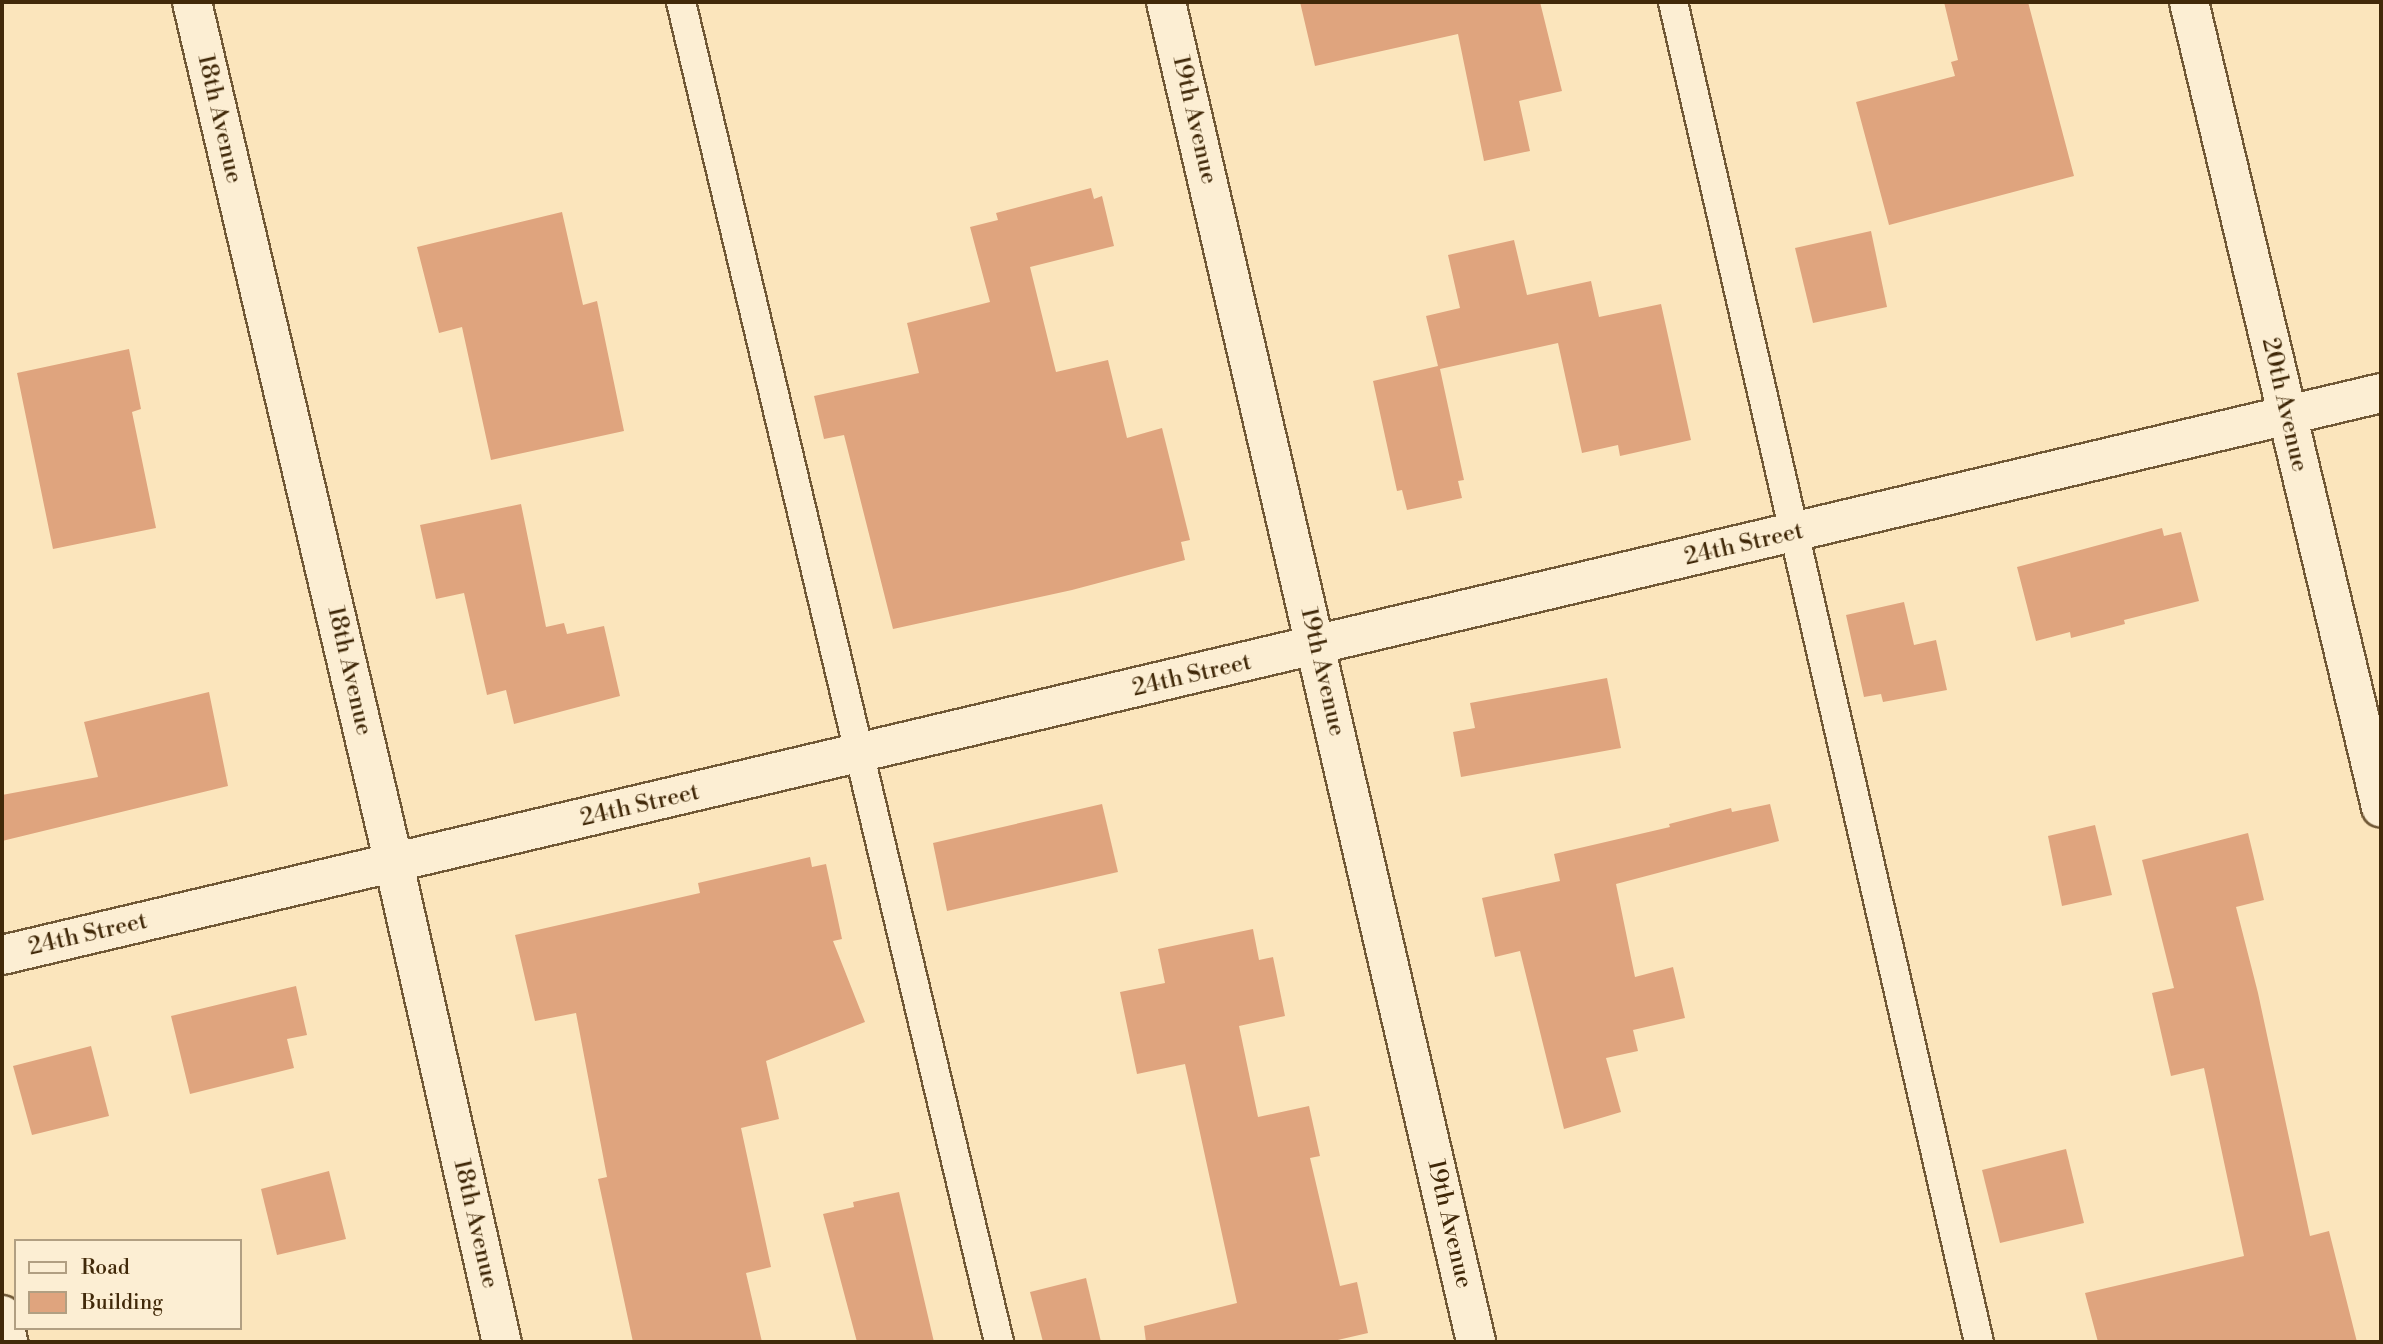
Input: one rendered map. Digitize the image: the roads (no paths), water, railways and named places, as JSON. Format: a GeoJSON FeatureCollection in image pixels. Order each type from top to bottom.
{"type":"FeatureCollection","features":[{"type":"Feature","properties":{"kind":"street","name":"18th Avenue"},"geometry":{"type":"LineString","coordinates":[[192,2],[394,864],[502,1342]]}},
{"type":"Feature","properties":{"kind":"street","name":"19th Avenue"},"geometry":{"type":"LineString","coordinates":[[1166,2],[1476,1342]]}},
{"type":"Feature","properties":{"kind":"street","name":"20th Avenue"},"geometry":{"type":"LineString","coordinates":[[2189,2],[2381,807]]}},
{"type":"Feature","properties":{"kind":"street","name":"24th Street"},"geometry":{"type":"LineString","coordinates":[[2,955],[2381,393]]}},
{"type":"Feature","properties":{"kind":"street"},"geometry":{"type":"LineString","coordinates":[[2,1315],[8,1342]]}},
{"type":"Feature","properties":{"kind":"lane"},"geometry":{"type":"LineString","coordinates":[[681,2],[999,1342]]}},
{"type":"Feature","properties":{"kind":"lane"},"geometry":{"type":"LineString","coordinates":[[1674,2],[1979,1342]]}}]}
